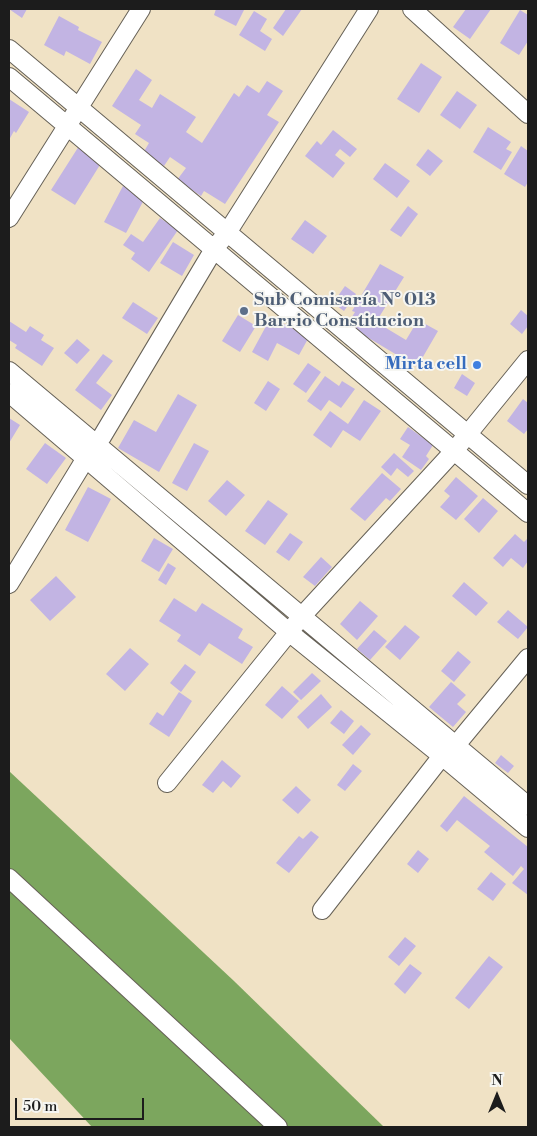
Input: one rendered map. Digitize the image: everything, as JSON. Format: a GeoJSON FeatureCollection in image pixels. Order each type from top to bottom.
{"type":"FeatureCollection","features":[{"type":"Feature","properties":{"kind":"street"},"geometry":{"type":"LineString","coordinates":[[9,218],[140,9]]}},
{"type":"Feature","properties":{"kind":"street"},"geometry":{"type":"LineString","coordinates":[[9,584],[92,452],[214,249],[227,233],[369,9]]}},
{"type":"Feature","properties":{"kind":"street"},"geometry":{"type":"LineString","coordinates":[[412,9],[528,114]]}},
{"type":"Feature","properties":{"kind":"street"},"geometry":{"type":"LineString","coordinates":[[9,50],[528,485]]}},
{"type":"Feature","properties":{"kind":"street"},"geometry":{"type":"LineString","coordinates":[[9,77],[528,513]]}},
{"type":"Feature","properties":{"kind":"street"},"geometry":{"type":"LineString","coordinates":[[167,783],[302,616],[454,451],[528,360]]}},
{"type":"Feature","properties":{"kind":"street"},"geometry":{"type":"LineString","coordinates":[[9,371],[92,452],[290,633],[449,751],[528,806]]}},
{"type":"Feature","properties":{"kind":"street"},"geometry":{"type":"LineString","coordinates":[[9,393],[92,452],[302,616],[449,751],[528,828]]}},
{"type":"Feature","properties":{"kind":"street"},"geometry":{"type":"LineString","coordinates":[[322,910],[449,751],[528,658]]}},
{"type":"Feature","properties":{"kind":"street"},"geometry":{"type":"LineString","coordinates":[[9,878],[278,1127]]}},
{"type":"Feature","properties":{"kind":"green space"},"geometry":{"type":"Polygon","coordinates":[[[9,771],[234,981],[384,1127],[92,1127],[9,1038],[9,771]]]}},
{"type":"Feature","properties":{"kind":"building"},"geometry":{"type":"Polygon","coordinates":[[[9,9],[27,9],[22,18],[9,9]]]}},
{"type":"Feature","properties":{"kind":"building"},"geometry":{"type":"Polygon","coordinates":[[[216,9],[244,10],[236,26],[214,15],[216,9]]]}},
{"type":"Feature","properties":{"kind":"building"},"geometry":{"type":"Polygon","coordinates":[[[286,9],[302,9],[283,36],[273,28],[286,9]]]}},
{"type":"Feature","properties":{"kind":"building"},"geometry":{"type":"Polygon","coordinates":[[[466,9],[491,9],[470,39],[453,27],[466,9]]]}},
{"type":"Feature","properties":{"kind":"building"},"geometry":{"type":"Polygon","coordinates":[[[520,10],[528,15],[528,41],[519,55],[500,43],[520,10]]]}},
{"type":"Feature","properties":{"kind":"building"},"geometry":{"type":"Polygon","coordinates":[[[254,11],[267,19],[260,31],[272,39],[265,51],[239,35],[254,11]]]}},
{"type":"Feature","properties":{"kind":"building"},"geometry":{"type":"Polygon","coordinates":[[[59,16],[79,27],[78,30],[102,42],[90,64],[66,51],[64,56],[44,45],[59,16]]]}},
{"type":"Feature","properties":{"kind":"building"},"geometry":{"type":"Polygon","coordinates":[[[421,63],[442,77],[419,113],[397,99],[421,63]]]}},
{"type":"Feature","properties":{"kind":"building"},"geometry":{"type":"Polygon","coordinates":[[[136,69],[152,80],[139,100],[152,108],[160,94],[196,117],[186,132],[202,143],[234,93],[239,97],[247,85],[259,93],[267,81],[283,91],[267,115],[279,122],[225,204],[204,191],[201,196],[177,180],[186,168],[170,157],[164,166],[143,153],[149,143],[135,134],[141,125],[112,106],[136,69]]]}},
{"type":"Feature","properties":{"kind":"building"},"geometry":{"type":"Polygon","coordinates":[[[457,91],[477,105],[460,129],[440,115],[457,91]]]}},
{"type":"Feature","properties":{"kind":"building"},"geometry":{"type":"Polygon","coordinates":[[[9,99],[29,112],[16,133],[14,131],[9,140],[9,99]]]}},
{"type":"Feature","properties":{"kind":"building"},"geometry":{"type":"Polygon","coordinates":[[[488,127],[511,142],[506,149],[512,152],[501,170],[473,152],[488,127]]]}},
{"type":"Feature","properties":{"kind":"building"},"geometry":{"type":"Polygon","coordinates":[[[333,130],[357,149],[350,157],[340,149],[335,155],[345,163],[333,178],[305,156],[317,141],[321,145],[333,130]]]}},
{"type":"Feature","properties":{"kind":"building"},"geometry":{"type":"Polygon","coordinates":[[[79,146],[103,160],[75,205],[51,190],[79,146]]]}},
{"type":"Feature","properties":{"kind":"building"},"geometry":{"type":"Polygon","coordinates":[[[521,146],[528,151],[528,182],[525,187],[504,174],[521,146]]]}},
{"type":"Feature","properties":{"kind":"building"},"geometry":{"type":"Polygon","coordinates":[[[428,149],[443,161],[430,176],[416,165],[428,149]]]}},
{"type":"Feature","properties":{"kind":"building"},"geometry":{"type":"Polygon","coordinates":[[[385,163],[410,181],[397,198],[373,179],[385,163]]]}},
{"type":"Feature","properties":{"kind":"building"},"geometry":{"type":"Polygon","coordinates":[[[123,186],[145,198],[126,233],[104,222],[123,186]]]}},
{"type":"Feature","properties":{"kind":"building"},"geometry":{"type":"Polygon","coordinates":[[[408,206],[418,214],[401,237],[390,230],[408,206]]]}},
{"type":"Feature","properties":{"kind":"building"},"geometry":{"type":"Polygon","coordinates":[[[160,218],[178,230],[149,272],[131,259],[135,253],[123,245],[131,234],[143,242],[160,218]]]}},
{"type":"Feature","properties":{"kind":"building"},"geometry":{"type":"Polygon","coordinates":[[[305,220],[327,236],[313,254],[291,239],[305,220]]]}},
{"type":"Feature","properties":{"kind":"building"},"geometry":{"type":"Polygon","coordinates":[[[173,242],[194,255],[182,276],[160,263],[173,242]]]}},
{"type":"Feature","properties":{"kind":"building"},"geometry":{"type":"Polygon","coordinates":[[[380,264],[404,277],[376,322],[406,340],[418,320],[438,331],[417,367],[347,325],[355,312],[352,311],[380,264]]]}},
{"type":"Feature","properties":{"kind":"building"},"geometry":{"type":"Polygon","coordinates":[[[345,286],[356,294],[344,311],[333,303],[345,286]]]}},
{"type":"Feature","properties":{"kind":"building"},"geometry":{"type":"Polygon","coordinates":[[[133,302],[158,318],[147,334],[122,318],[133,302]]]}},
{"type":"Feature","properties":{"kind":"building"},"geometry":{"type":"Polygon","coordinates":[[[521,310],[528,316],[528,326],[522,334],[510,324],[521,310]]]}},
{"type":"Feature","properties":{"kind":"building"},"geometry":{"type":"Polygon","coordinates":[[[238,315],[256,326],[240,352],[222,341],[238,315]]]}},
{"type":"Feature","properties":{"kind":"building"},"geometry":{"type":"Polygon","coordinates":[[[271,317],[309,337],[299,355],[277,343],[268,361],[252,352],[271,317]]]}},
{"type":"Feature","properties":{"kind":"building"},"geometry":{"type":"Polygon","coordinates":[[[9,321],[26,332],[30,326],[44,335],[41,340],[54,348],[42,366],[15,348],[17,345],[9,340],[9,321]]]}},
{"type":"Feature","properties":{"kind":"building"},"geometry":{"type":"Polygon","coordinates":[[[77,339],[90,350],[77,364],[64,353],[77,339]]]}},
{"type":"Feature","properties":{"kind":"building"},"geometry":{"type":"Polygon","coordinates":[[[103,354],[113,361],[96,383],[112,395],[101,410],[75,390],[103,354]]]}},
{"type":"Feature","properties":{"kind":"building"},"geometry":{"type":"Polygon","coordinates":[[[308,363],[321,372],[306,393],[293,384],[308,363]]]}},
{"type":"Feature","properties":{"kind":"building"},"geometry":{"type":"Polygon","coordinates":[[[462,374],[475,383],[467,396],[454,388],[462,374]]]}},
{"type":"Feature","properties":{"kind":"building"},"geometry":{"type":"Polygon","coordinates":[[[325,376],[339,386],[342,381],[355,389],[341,408],[329,400],[321,411],[307,401],[325,376]]]}},
{"type":"Feature","properties":{"kind":"building"},"geometry":{"type":"Polygon","coordinates":[[[268,381],[280,389],[266,411],[254,403],[268,381]]]}},
{"type":"Feature","properties":{"kind":"building"},"geometry":{"type":"Polygon","coordinates":[[[178,394],[197,405],[159,472],[118,448],[134,420],[156,432],[178,394]]]}},
{"type":"Feature","properties":{"kind":"building"},"geometry":{"type":"Polygon","coordinates":[[[523,399],[528,403],[528,429],[524,434],[507,421],[523,399]]]}},
{"type":"Feature","properties":{"kind":"building"},"geometry":{"type":"Polygon","coordinates":[[[364,400],[381,411],[360,441],[343,430],[331,448],[313,435],[330,411],[348,424],[364,400]]]}},
{"type":"Feature","properties":{"kind":"building"},"geometry":{"type":"Polygon","coordinates":[[[9,418],[20,425],[9,443],[9,418]]]}},
{"type":"Feature","properties":{"kind":"building"},"geometry":{"type":"Polygon","coordinates":[[[408,427],[433,445],[426,456],[429,459],[421,470],[402,457],[410,445],[400,439],[408,427]]]}},
{"type":"Feature","properties":{"kind":"building"},"geometry":{"type":"Polygon","coordinates":[[[45,443],[66,458],[47,484],[26,469],[45,443]]]}},
{"type":"Feature","properties":{"kind":"building"},"geometry":{"type":"Polygon","coordinates":[[[194,443],[209,451],[187,491],[172,483],[194,443]]]}},
{"type":"Feature","properties":{"kind":"building"},"geometry":{"type":"Polygon","coordinates":[[[394,453],[414,471],[408,477],[397,468],[391,476],[381,467],[394,453]]]}},
{"type":"Feature","properties":{"kind":"building"},"geometry":{"type":"Polygon","coordinates":[[[382,473],[401,489],[390,501],[386,498],[365,521],[350,509],[382,473]]]}},
{"type":"Feature","properties":{"kind":"building"},"geometry":{"type":"Polygon","coordinates":[[[456,477],[478,496],[456,520],[440,507],[450,496],[444,491],[456,477]]]}},
{"type":"Feature","properties":{"kind":"building"},"geometry":{"type":"Polygon","coordinates":[[[227,480],[245,495],[226,516],[208,501],[227,480]]]}},
{"type":"Feature","properties":{"kind":"building"},"geometry":{"type":"Polygon","coordinates":[[[88,487],[111,499],[88,542],[65,530],[88,487]]]}},
{"type":"Feature","properties":{"kind":"building"},"geometry":{"type":"Polygon","coordinates":[[[483,498],[498,511],[479,533],[464,519],[483,498]]]}},
{"type":"Feature","properties":{"kind":"building"},"geometry":{"type":"Polygon","coordinates":[[[268,500],[288,514],[265,545],[245,531],[268,500]]]}},
{"type":"Feature","properties":{"kind":"building"},"geometry":{"type":"Polygon","coordinates":[[[290,533],[303,542],[289,561],[276,552],[290,533]]]}},
{"type":"Feature","properties":{"kind":"building"},"geometry":{"type":"Polygon","coordinates":[[[515,534],[524,542],[528,538],[528,561],[523,568],[511,558],[503,567],[493,558],[515,534]]]}},
{"type":"Feature","properties":{"kind":"building"},"geometry":{"type":"Polygon","coordinates":[[[154,538],[173,549],[159,572],[141,561],[154,538]]]}},
{"type":"Feature","properties":{"kind":"building"},"geometry":{"type":"Polygon","coordinates":[[[321,557],[332,567],[315,586],[303,577],[321,557]]]}},
{"type":"Feature","properties":{"kind":"building"},"geometry":{"type":"Polygon","coordinates":[[[168,563],[176,568],[166,585],[158,580],[168,563]]]}},
{"type":"Feature","properties":{"kind":"building"},"geometry":{"type":"Polygon","coordinates":[[[56,576],[76,597],[50,621],[30,600],[56,576]]]}},
{"type":"Feature","properties":{"kind":"building"},"geometry":{"type":"Polygon","coordinates":[[[464,582],[488,603],[476,616],[452,596],[464,582]]]}},
{"type":"Feature","properties":{"kind":"building"},"geometry":{"type":"Polygon","coordinates":[[[174,598],[196,612],[202,603],[243,629],[238,638],[253,647],[242,664],[209,643],[200,656],[177,641],[181,635],[159,621],[174,598]]]}},
{"type":"Feature","properties":{"kind":"building"},"geometry":{"type":"Polygon","coordinates":[[[360,601],[378,616],[357,640],[340,624],[360,601]]]}},
{"type":"Feature","properties":{"kind":"building"},"geometry":{"type":"Polygon","coordinates":[[[508,610],[528,627],[518,639],[497,622],[508,610]]]}},
{"type":"Feature","properties":{"kind":"building"},"geometry":{"type":"Polygon","coordinates":[[[405,625],[420,637],[400,660],[385,647],[405,625]]]}},
{"type":"Feature","properties":{"kind":"building"},"geometry":{"type":"Polygon","coordinates":[[[374,630],[387,641],[370,660],[357,649],[374,630]]]}},
{"type":"Feature","properties":{"kind":"building"},"geometry":{"type":"Polygon","coordinates":[[[130,648],[149,664],[125,691],[106,674],[130,648]]]}},
{"type":"Feature","properties":{"kind":"building"},"geometry":{"type":"Polygon","coordinates":[[[458,651],[471,662],[454,682],[441,671],[458,651]]]}},
{"type":"Feature","properties":{"kind":"building"},"geometry":{"type":"Polygon","coordinates":[[[185,664],[196,672],[181,692],[170,683],[185,664]]]}},
{"type":"Feature","properties":{"kind":"building"},"geometry":{"type":"Polygon","coordinates":[[[312,673],[321,681],[301,700],[293,692],[312,673]]]}},
{"type":"Feature","properties":{"kind":"building"},"geometry":{"type":"Polygon","coordinates":[[[451,682],[466,695],[457,704],[466,712],[453,727],[429,707],[451,682]]]}},
{"type":"Feature","properties":{"kind":"building"},"geometry":{"type":"Polygon","coordinates":[[[282,686],[299,701],[282,719],[265,705],[282,686]]]}},
{"type":"Feature","properties":{"kind":"building"},"geometry":{"type":"Polygon","coordinates":[[[179,692],[192,701],[169,737],[149,724],[157,712],[163,716],[179,692]]]}},
{"type":"Feature","properties":{"kind":"building"},"geometry":{"type":"Polygon","coordinates":[[[321,694],[332,707],[308,729],[297,717],[321,694]]]}},
{"type":"Feature","properties":{"kind":"building"},"geometry":{"type":"Polygon","coordinates":[[[341,710],[354,721],[344,734],[330,723],[341,710]]]}},
{"type":"Feature","properties":{"kind":"building"},"geometry":{"type":"Polygon","coordinates":[[[361,725],[371,734],[353,755],[342,745],[361,725]]]}},
{"type":"Feature","properties":{"kind":"building"},"geometry":{"type":"Polygon","coordinates":[[[501,755],[514,766],[508,773],[495,763],[501,755]]]}},
{"type":"Feature","properties":{"kind":"building"},"geometry":{"type":"Polygon","coordinates":[[[222,760],[241,776],[231,788],[223,781],[213,793],[202,785],[222,760]]]}},
{"type":"Feature","properties":{"kind":"building"},"geometry":{"type":"Polygon","coordinates":[[[353,764],[362,771],[345,791],[337,785],[353,764]]]}},
{"type":"Feature","properties":{"kind":"building"},"geometry":{"type":"Polygon","coordinates":[[[296,786],[311,800],[298,814],[282,800],[296,786]]]}},
{"type":"Feature","properties":{"kind":"building"},"geometry":{"type":"Polygon","coordinates":[[[464,796],[528,847],[528,895],[512,883],[524,869],[521,866],[513,876],[484,852],[490,846],[457,820],[447,832],[440,826],[464,796]]]}},
{"type":"Feature","properties":{"kind":"building"},"geometry":{"type":"Polygon","coordinates":[[[311,831],[319,837],[289,873],[276,863],[299,836],[303,839],[311,831]]]}},
{"type":"Feature","properties":{"kind":"building"},"geometry":{"type":"Polygon","coordinates":[[[418,850],[429,859],[418,873],[407,864],[418,850]]]}},
{"type":"Feature","properties":{"kind":"building"},"geometry":{"type":"Polygon","coordinates":[[[491,872],[506,884],[493,901],[477,889],[491,872]]]}},
{"type":"Feature","properties":{"kind":"building"},"geometry":{"type":"Polygon","coordinates":[[[405,937],[416,946],[399,966],[388,957],[405,937]]]}},
{"type":"Feature","properties":{"kind":"building"},"geometry":{"type":"Polygon","coordinates":[[[489,956],[503,967],[469,1009],[455,998],[489,956]]]}},
{"type":"Feature","properties":{"kind":"building"},"geometry":{"type":"Polygon","coordinates":[[[410,964],[422,973],[405,994],[394,984],[410,964]]]}},
{"type":"Feature","properties":{"kind":"place","name":"Sub Comisaría N° 013 Barrio Constitucion"},"geometry":{"type":"Point","coordinates":[244,311]}},
{"type":"Feature","properties":{"kind":"place","name":"Mirta cell"},"geometry":{"type":"Point","coordinates":[477,365]}}]}
